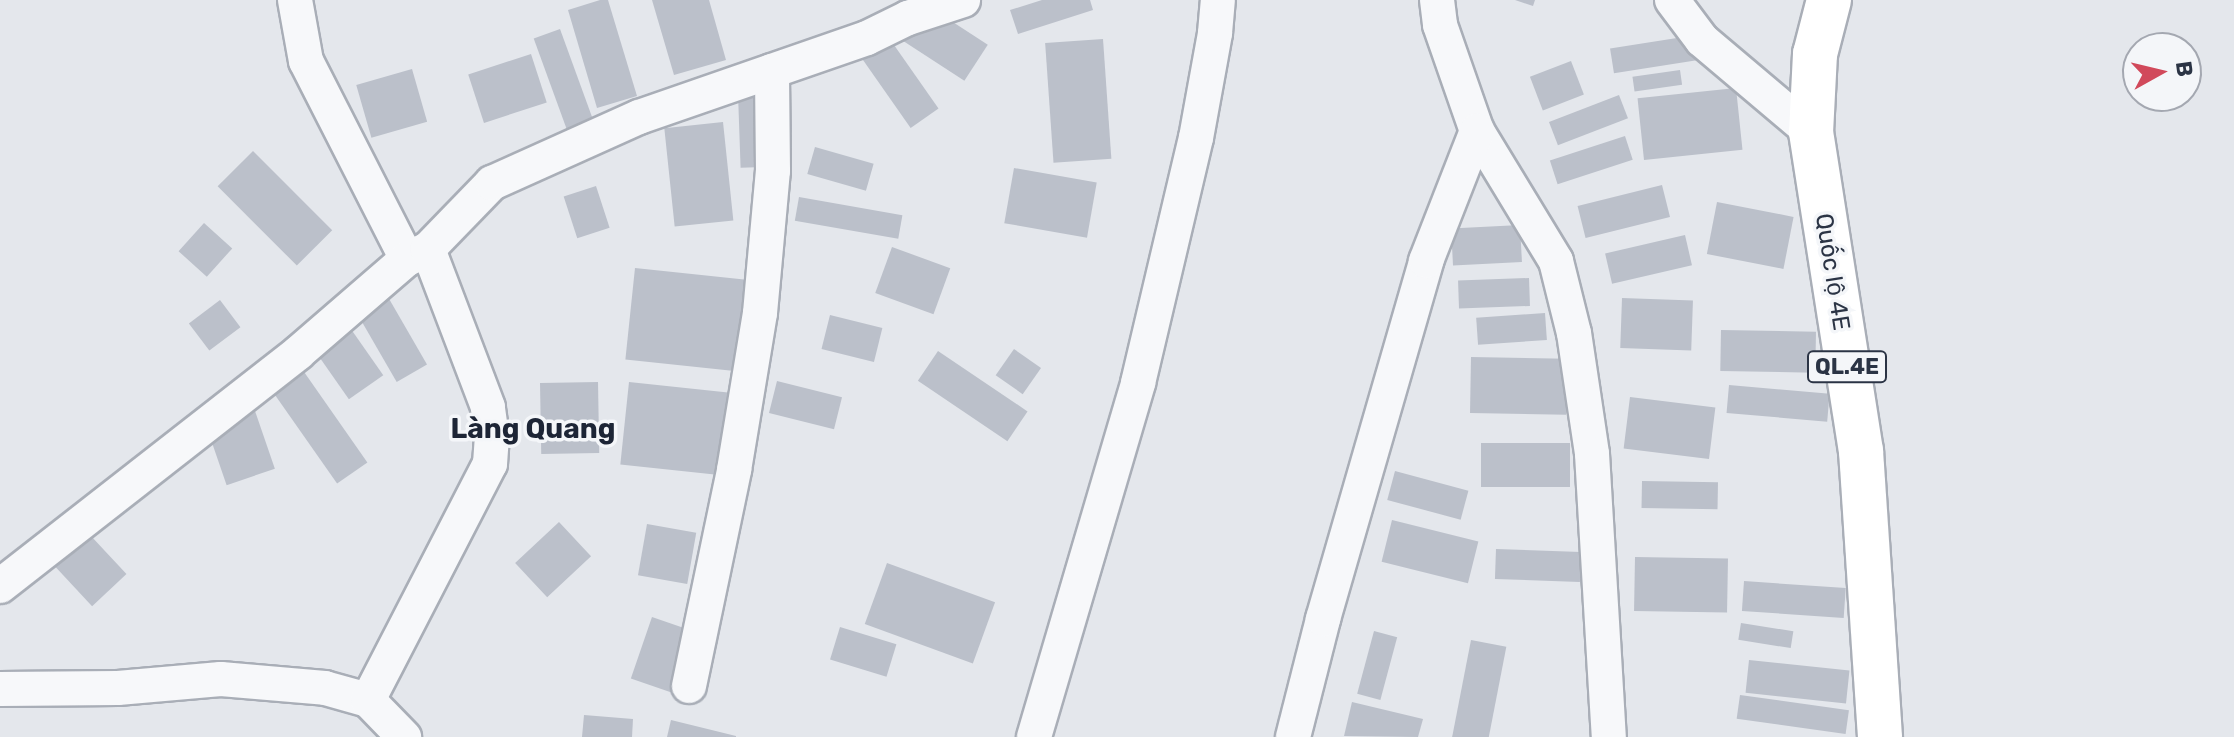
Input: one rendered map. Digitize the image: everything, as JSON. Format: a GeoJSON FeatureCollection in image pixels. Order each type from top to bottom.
{"type":"FeatureCollection","features":[{"type":"Feature","properties":{"kind":"main road","name":"Quốc lộ 4E"},"geometry":{"type":"LineString","coordinates":[[1829,0],[1815,54],[1811,132],[1861,451],[1880,737]]}},
{"type":"Feature","properties":{"kind":"street"},"geometry":{"type":"LineString","coordinates":[[295,0],[306,61],[418,254],[488,407],[492,437],[490,464],[368,700]]}},
{"type":"Feature","properties":{"kind":"street"},"geometry":{"type":"LineString","coordinates":[[0,586],[298,353],[418,254],[492,183],[639,117],[963,0]]}},
{"type":"Feature","properties":{"kind":"street"},"geometry":{"type":"LineString","coordinates":[[1034,737],[1138,383],[1196,138],[1218,0]]}},
{"type":"Feature","properties":{"kind":"street"},"geometry":{"type":"LineString","coordinates":[[1437,0],[1440,25],[1477,131],[1556,261],[1574,333],[1592,454],[1609,737]]}},
{"type":"Feature","properties":{"kind":"street"},"geometry":{"type":"LineString","coordinates":[[1672,0],[1702,40],[1811,132]]}},
{"type":"Feature","properties":{"kind":"street"},"geometry":{"type":"LineString","coordinates":[[689,686],[734,470],[760,313],[773,171],[772,71]]}},
{"type":"Feature","properties":{"kind":"street"},"geometry":{"type":"LineString","coordinates":[[1293,737],[1323,619],[1426,261],[1477,131]]}},
{"type":"Feature","properties":{"kind":"street"},"geometry":{"type":"LineString","coordinates":[[0,689],[118,688],[221,679],[325,688],[368,700],[404,737]]}},
{"type":"Feature","properties":{"kind":"building"},"geometry":{"type":"Polygon","coordinates":[[[608,0],[637,96],[597,108],[568,10],[608,0]]]}},
{"type":"Feature","properties":{"kind":"building"},"geometry":{"type":"Polygon","coordinates":[[[652,0],[709,0],[726,60],[674,75],[652,0]]]}},
{"type":"Feature","properties":{"kind":"building"},"geometry":{"type":"Polygon","coordinates":[[[919,0],[988,45],[964,81],[896,36],[919,0]]]}},
{"type":"Feature","properties":{"kind":"building"},"geometry":{"type":"Polygon","coordinates":[[[1042,0],[1090,0],[1093,10],[1018,34],[1010,10],[1042,0]]]}},
{"type":"Feature","properties":{"kind":"building"},"geometry":{"type":"Polygon","coordinates":[[[1515,0],[1535,0],[1533,6],[1515,0]]]}},
{"type":"Feature","properties":{"kind":"building"},"geometry":{"type":"Polygon","coordinates":[[[880,25],[939,109],[911,128],[852,45],[880,25]]]}},
{"type":"Feature","properties":{"kind":"building"},"geometry":{"type":"Polygon","coordinates":[[[560,29],[594,122],[568,132],[534,39],[560,29]]]}},
{"type":"Feature","properties":{"kind":"building"},"geometry":{"type":"Polygon","coordinates":[[[1696,35],[1700,60],[1614,73],[1610,49],[1696,35]]]}},
{"type":"Feature","properties":{"kind":"building"},"geometry":{"type":"Polygon","coordinates":[[[1103,39],[1111,159],[1054,163],[1045,43],[1103,39]]]}},
{"type":"Feature","properties":{"kind":"building"},"geometry":{"type":"Polygon","coordinates":[[[531,54],[547,103],[484,123],[468,74],[531,54]]]}},
{"type":"Feature","properties":{"kind":"building"},"geometry":{"type":"Polygon","coordinates":[[[1571,61],[1584,95],[1543,110],[1530,77],[1571,61]]]}},
{"type":"Feature","properties":{"kind":"building"},"geometry":{"type":"Polygon","coordinates":[[[412,69],[427,122],[371,138],[356,85],[412,69]]]}},
{"type":"Feature","properties":{"kind":"building"},"geometry":{"type":"Polygon","coordinates":[[[1680,70],[1682,85],[1635,92],[1632,77],[1680,70]]]}},
{"type":"Feature","properties":{"kind":"building"},"geometry":{"type":"Polygon","coordinates":[[[1736,88],[1742,150],[1644,160],[1638,98],[1736,88]]]}},
{"type":"Feature","properties":{"kind":"building"},"geometry":{"type":"Polygon","coordinates":[[[764,93],[767,167],[741,168],[738,94],[764,93]]]}},
{"type":"Feature","properties":{"kind":"building"},"geometry":{"type":"Polygon","coordinates":[[[1619,95],[1628,118],[1558,145],[1549,122],[1619,95]]]}},
{"type":"Feature","properties":{"kind":"building"},"geometry":{"type":"Polygon","coordinates":[[[723,122],[733,220],[675,227],[664,128],[723,122]]]}},
{"type":"Feature","properties":{"kind":"building"},"geometry":{"type":"Polygon","coordinates":[[[1625,136],[1633,160],[1558,184],[1550,160],[1625,136]]]}},
{"type":"Feature","properties":{"kind":"building"},"geometry":{"type":"Polygon","coordinates":[[[815,147],[874,164],[866,191],[807,174],[815,147]]]}},
{"type":"Feature","properties":{"kind":"building"},"geometry":{"type":"Polygon","coordinates":[[[253,151],[332,230],[297,266],[218,186],[253,151]]]}},
{"type":"Feature","properties":{"kind":"building"},"geometry":{"type":"Polygon","coordinates":[[[1014,168],[1097,183],[1087,238],[1004,223],[1014,168]]]}},
{"type":"Feature","properties":{"kind":"building"},"geometry":{"type":"Polygon","coordinates":[[[1662,185],[1670,217],[1586,238],[1578,206],[1662,185]]]}},
{"type":"Feature","properties":{"kind":"building"},"geometry":{"type":"Polygon","coordinates":[[[596,186],[610,228],[577,238],[564,197],[596,186]]]}},
{"type":"Feature","properties":{"kind":"building"},"geometry":{"type":"Polygon","coordinates":[[[799,197],[902,215],[898,239],[795,221],[799,197]]]}},
{"type":"Feature","properties":{"kind":"building"},"geometry":{"type":"Polygon","coordinates":[[[1717,202],[1794,217],[1783,269],[1707,254],[1717,202]]]}},
{"type":"Feature","properties":{"kind":"building"},"geometry":{"type":"Polygon","coordinates":[[[204,223],[232,248],[207,277],[179,251],[204,223]]]}},
{"type":"Feature","properties":{"kind":"building"},"geometry":{"type":"Polygon","coordinates":[[[1520,225],[1522,262],[1453,266],[1451,229],[1520,225]]]}},
{"type":"Feature","properties":{"kind":"building"},"geometry":{"type":"Polygon","coordinates":[[[1685,235],[1692,265],[1612,284],[1605,253],[1685,235]]]}},
{"type":"Feature","properties":{"kind":"building"},"geometry":{"type":"Polygon","coordinates":[[[892,247],[950,268],[934,314],[875,293],[892,247]]]}},
{"type":"Feature","properties":{"kind":"building"},"geometry":{"type":"Polygon","coordinates":[[[635,268],[746,280],[737,371],[625,359],[635,268]]]}},
{"type":"Feature","properties":{"kind":"building"},"geometry":{"type":"Polygon","coordinates":[[[1529,278],[1530,306],[1459,308],[1458,280],[1529,278]]]}},
{"type":"Feature","properties":{"kind":"building"},"geometry":{"type":"Polygon","coordinates":[[[388,297],[427,365],[397,382],[358,314],[388,297]]]}},
{"type":"Feature","properties":{"kind":"building"},"geometry":{"type":"Polygon","coordinates":[[[1622,298],[1693,300],[1691,350],[1620,348],[1622,298]]]}},
{"type":"Feature","properties":{"kind":"building"},"geometry":{"type":"Polygon","coordinates":[[[220,300],[240,327],[209,351],[189,323],[220,300]]]}},
{"type":"Feature","properties":{"kind":"building"},"geometry":{"type":"Polygon","coordinates":[[[1545,313],[1547,340],[1478,345],[1476,318],[1545,313]]]}},
{"type":"Feature","properties":{"kind":"building"},"geometry":{"type":"Polygon","coordinates":[[[830,315],[882,328],[874,362],[822,349],[830,315]]]}},
{"type":"Feature","properties":{"kind":"building"},"geometry":{"type":"Polygon","coordinates":[[[346,322],[383,375],[349,399],[312,346],[346,322]]]}},
{"type":"Feature","properties":{"kind":"building"},"geometry":{"type":"Polygon","coordinates":[[[1721,330],[1816,332],[1815,373],[1720,371],[1721,330]]]}},
{"type":"Feature","properties":{"kind":"building"},"geometry":{"type":"Polygon","coordinates":[[[1014,349],[1041,368],[1023,394],[996,375],[1014,349]]]}},
{"type":"Feature","properties":{"kind":"building"},"geometry":{"type":"Polygon","coordinates":[[[938,351],[1028,411],[1007,441],[918,381],[938,351]]]}},
{"type":"Feature","properties":{"kind":"building"},"geometry":{"type":"Polygon","coordinates":[[[1471,357],[1567,359],[1566,415],[1470,413],[1471,357]]]}},
{"type":"Feature","properties":{"kind":"building"},"geometry":{"type":"Polygon","coordinates":[[[302,369],[367,462],[337,484],[272,390],[302,369]]]}},
{"type":"Feature","properties":{"kind":"building"},"geometry":{"type":"Polygon","coordinates":[[[777,381],[842,397],[834,429],[769,413],[777,381]]]}},
{"type":"Feature","properties":{"kind":"building"},"geometry":{"type":"Polygon","coordinates":[[[598,382],[599,453],[541,454],[540,383],[598,382]]]}},
{"type":"Feature","properties":{"kind":"building"},"geometry":{"type":"Polygon","coordinates":[[[629,382],[737,393],[729,476],[620,465],[629,382]]]}},
{"type":"Feature","properties":{"kind":"building"},"geometry":{"type":"Polygon","coordinates":[[[1729,385],[1830,394],[1827,422],[1727,413],[1729,385]]]}},
{"type":"Feature","properties":{"kind":"building"},"geometry":{"type":"Polygon","coordinates":[[[1630,397],[1715,407],[1709,459],[1624,449],[1630,397]]]}},
{"type":"Feature","properties":{"kind":"building"},"geometry":{"type":"Polygon","coordinates":[[[255,411],[275,469],[227,485],[207,428],[255,411]]]}},
{"type":"Feature","properties":{"kind":"building"},"geometry":{"type":"Polygon","coordinates":[[[1481,443],[1570,443],[1570,487],[1481,487],[1481,443]]]}},
{"type":"Feature","properties":{"kind":"building"},"geometry":{"type":"Polygon","coordinates":[[[1395,471],[1468,491],[1461,520],[1387,500],[1395,471]]]}},
{"type":"Feature","properties":{"kind":"building"},"geometry":{"type":"Polygon","coordinates":[[[1642,481],[1718,482],[1718,509],[1642,508],[1642,481]]]}},
{"type":"Feature","properties":{"kind":"building"},"geometry":{"type":"Polygon","coordinates":[[[76,520],[126,574],[92,606],[42,552],[76,520]]]}},
{"type":"Feature","properties":{"kind":"building"},"geometry":{"type":"Polygon","coordinates":[[[1392,520],[1478,542],[1468,583],[1382,562],[1392,520]]]}},
{"type":"Feature","properties":{"kind":"building"},"geometry":{"type":"Polygon","coordinates":[[[559,522],[591,556],[547,597],[515,563],[559,522]]]}},
{"type":"Feature","properties":{"kind":"building"},"geometry":{"type":"Polygon","coordinates":[[[647,524],[696,533],[687,584],[638,575],[647,524]]]}},
{"type":"Feature","properties":{"kind":"building"},"geometry":{"type":"Polygon","coordinates":[[[1496,549],[1581,552],[1580,582],[1495,579],[1496,549]]]}},
{"type":"Feature","properties":{"kind":"building"},"geometry":{"type":"Polygon","coordinates":[[[1635,557],[1728,559],[1727,613],[1634,611],[1635,557]]]}},
{"type":"Feature","properties":{"kind":"building"},"geometry":{"type":"Polygon","coordinates":[[[887,563],[995,602],[973,663],[865,624],[887,563]]]}},
{"type":"Feature","properties":{"kind":"building"},"geometry":{"type":"Polygon","coordinates":[[[1744,581],[1846,588],[1844,618],[1742,611],[1744,581]]]}},
{"type":"Feature","properties":{"kind":"building"},"geometry":{"type":"Polygon","coordinates":[[[652,617],[693,631],[671,692],[631,678],[652,617]]]}},
{"type":"Feature","properties":{"kind":"building"},"geometry":{"type":"Polygon","coordinates":[[[1741,623],[1793,631],[1791,648],[1738,640],[1741,623]]]}},
{"type":"Feature","properties":{"kind":"building"},"geometry":{"type":"Polygon","coordinates":[[[840,627],[896,644],[886,677],[830,660],[840,627]]]}},
{"type":"Feature","properties":{"kind":"building"},"geometry":{"type":"Polygon","coordinates":[[[1374,631],[1397,637],[1380,700],[1357,694],[1374,631]]]}},
{"type":"Feature","properties":{"kind":"building"},"geometry":{"type":"Polygon","coordinates":[[[1471,640],[1506,647],[1489,737],[1452,737],[1471,640]]]}},
{"type":"Feature","properties":{"kind":"building"},"geometry":{"type":"Polygon","coordinates":[[[1749,660],[1849,671],[1846,703],[1746,693],[1749,660]]]}},
{"type":"Feature","properties":{"kind":"building"},"geometry":{"type":"Polygon","coordinates":[[[1740,695],[1849,710],[1846,734],[1737,719],[1740,695]]]}},
{"type":"Feature","properties":{"kind":"building"},"geometry":{"type":"Polygon","coordinates":[[[1352,702],[1423,719],[1418,737],[1344,736],[1352,702]]]}},
{"type":"Feature","properties":{"kind":"building"},"geometry":{"type":"Polygon","coordinates":[[[584,715],[633,719],[632,737],[582,737],[584,715]]]}},
{"type":"Feature","properties":{"kind":"building"},"geometry":{"type":"Polygon","coordinates":[[[671,720],[736,736],[736,737],[667,737],[671,720]]]}},
{"type":"Feature","properties":{"kind":"district","name":"Làng Quang"},"geometry":{"type":"Point","coordinates":[533,429]}}]}
